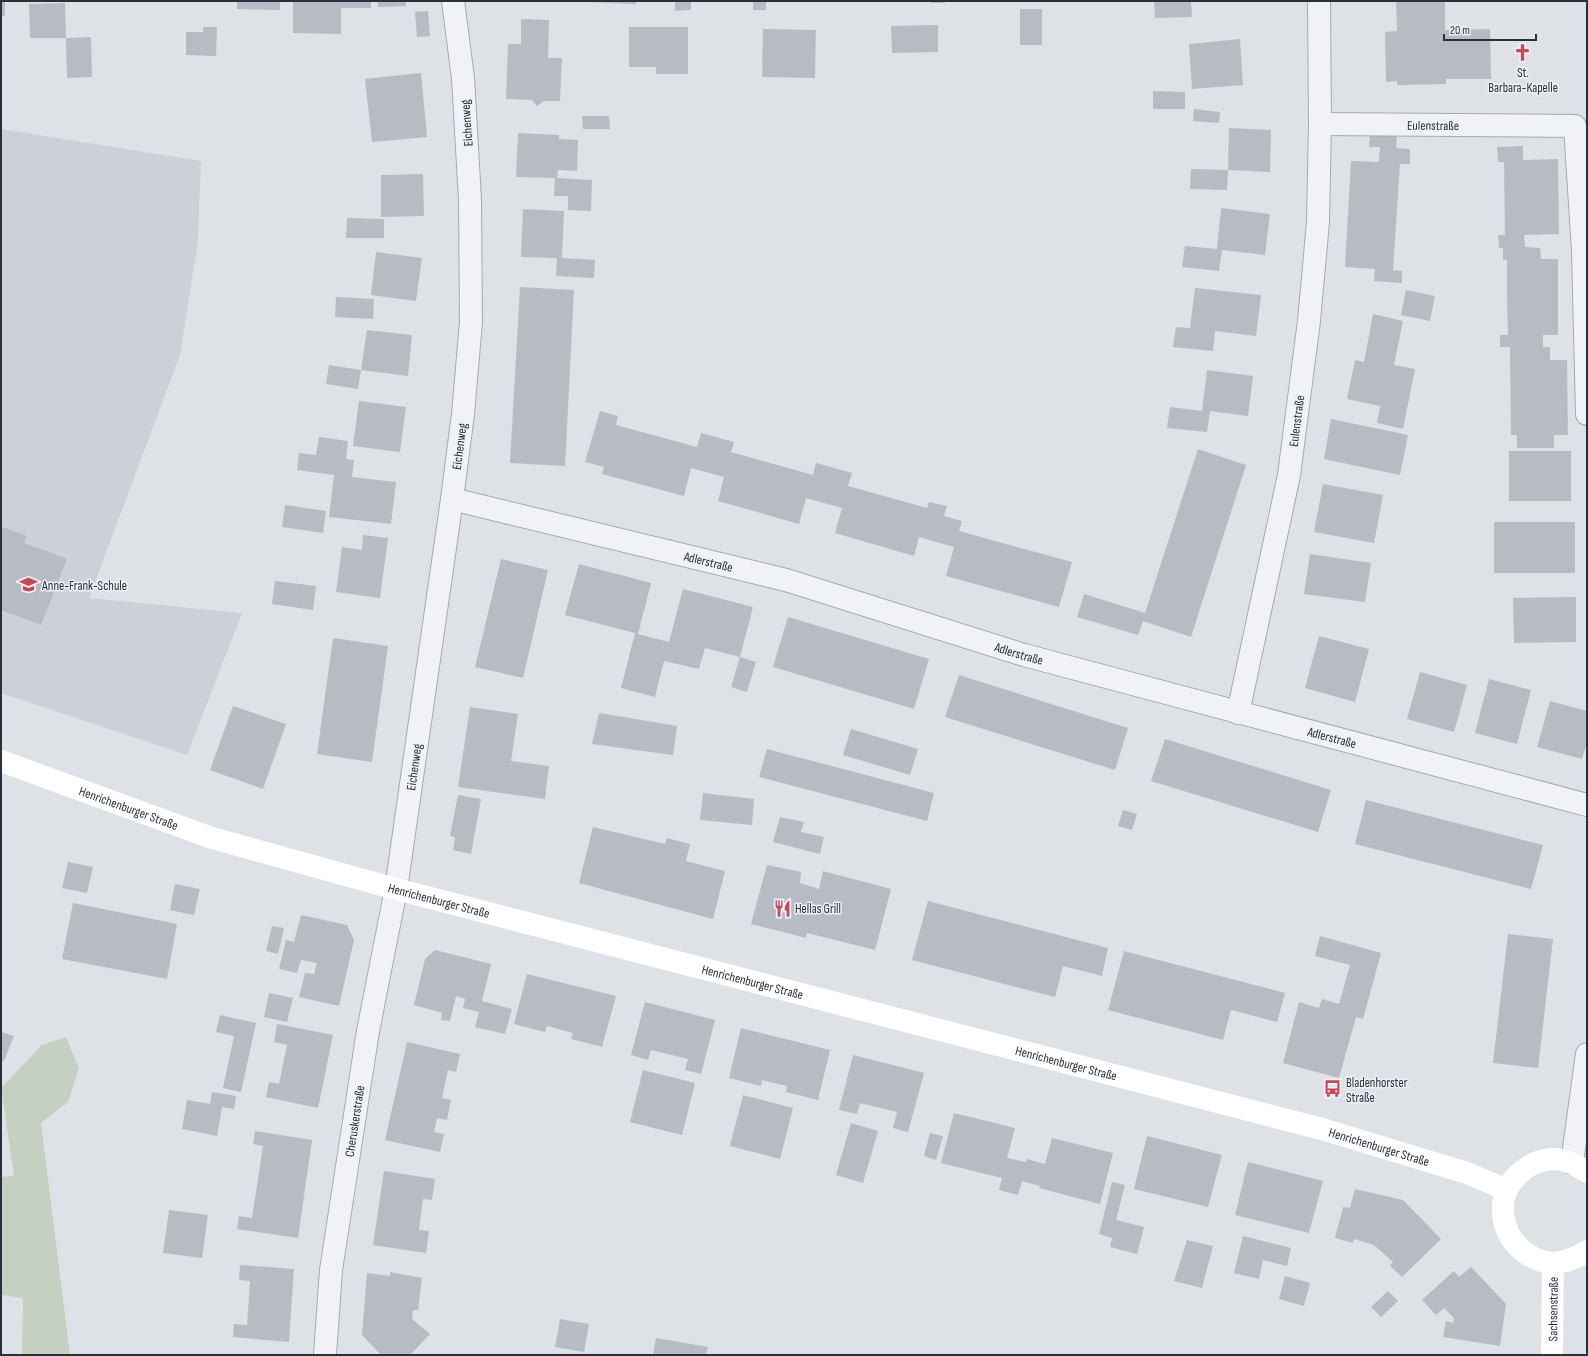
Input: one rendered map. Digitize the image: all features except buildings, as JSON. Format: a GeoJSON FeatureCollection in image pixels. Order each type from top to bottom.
{"type":"FeatureCollection","features":[{"type":"Feature","properties":{"kind":"main road","name":"Henrichenburger Straße"},"geometry":{"type":"LineString","coordinates":[[1,761],[212,838],[396,889],[1322,1129],[1467,1173],[1507,1190]]}},
{"type":"Feature","properties":{"kind":"main road"},"geometry":{"type":"LineString","coordinates":[[1580,1167],[1553,1159],[1534,1164],[1518,1174],[1507,1190],[1502,1210],[1506,1230],[1517,1247],[1534,1258],[1554,1263],[1573,1259],[1587,1250]]}},
{"type":"Feature","properties":{"kind":"main road","name":"Sachsenstraße"},"geometry":{"type":"LineString","coordinates":[[1552,1355],[1554,1263]]}},
{"type":"Feature","properties":{"kind":"street","name":"Eichenweg"},"geometry":{"type":"LineString","coordinates":[[396,889],[452,499],[463,414],[471,322],[470,200],[463,78],[453,1]]}},
{"type":"Feature","properties":{"kind":"street","name":"Eulenstraße"},"geometry":{"type":"LineString","coordinates":[[1238,714],[1290,467],[1311,306],[1318,222],[1320,124],[1319,1]]}},
{"type":"Feature","properties":{"kind":"street","name":"Eulenstraße"},"geometry":{"type":"LineString","coordinates":[[1320,124],[1546,124],[1575,126],[1583,252],[1587,414]]}},
{"type":"Feature","properties":{"kind":"street","name":"Adlerstraße"},"geometry":{"type":"LineString","coordinates":[[452,499],[786,580],[1024,655],[1238,714],[1587,805]]}},
{"type":"Feature","properties":{"kind":"street","name":"Cheruskerstraße"},"geometry":{"type":"LineString","coordinates":[[325,1355],[332,1263],[368,1031],[396,889]]}},
{"type":"Feature","properties":{"kind":"street"},"geometry":{"type":"LineString","coordinates":[[1580,1167],[1587,1054]]}},
{"type":"Feature","properties":{"kind":"shaded area"},"geometry":{"type":"Polygon","coordinates":[[[1,129],[201,161],[198,241],[180,355],[89,598],[242,613],[187,755],[1,693],[1,129]]]}},
{"type":"Feature","properties":{"kind":"green space"},"geometry":{"type":"Polygon","coordinates":[[[66,1037],[79,1069],[68,1102],[41,1123],[70,1355],[22,1355],[23,1298],[1,1295],[1,1177],[14,1176],[1,1088],[42,1045],[66,1037]]]}},
{"type":"Feature","properties":{"kind":"place","name":"St. Barbara-Kapelle"},"geometry":{"type":"Point","coordinates":[1523,53]}},
{"type":"Feature","properties":{"kind":"place","name":"Anne-Frank-Schule"},"geometry":{"type":"Point","coordinates":[29,585]}},
{"type":"Feature","properties":{"kind":"place","name":"Hellas Grill"},"geometry":{"type":"Point","coordinates":[782,908]}},
{"type":"Feature","properties":{"kind":"place","name":"Bladenhorster Straße"},"geometry":{"type":"Point","coordinates":[1333,1089]}}]}
